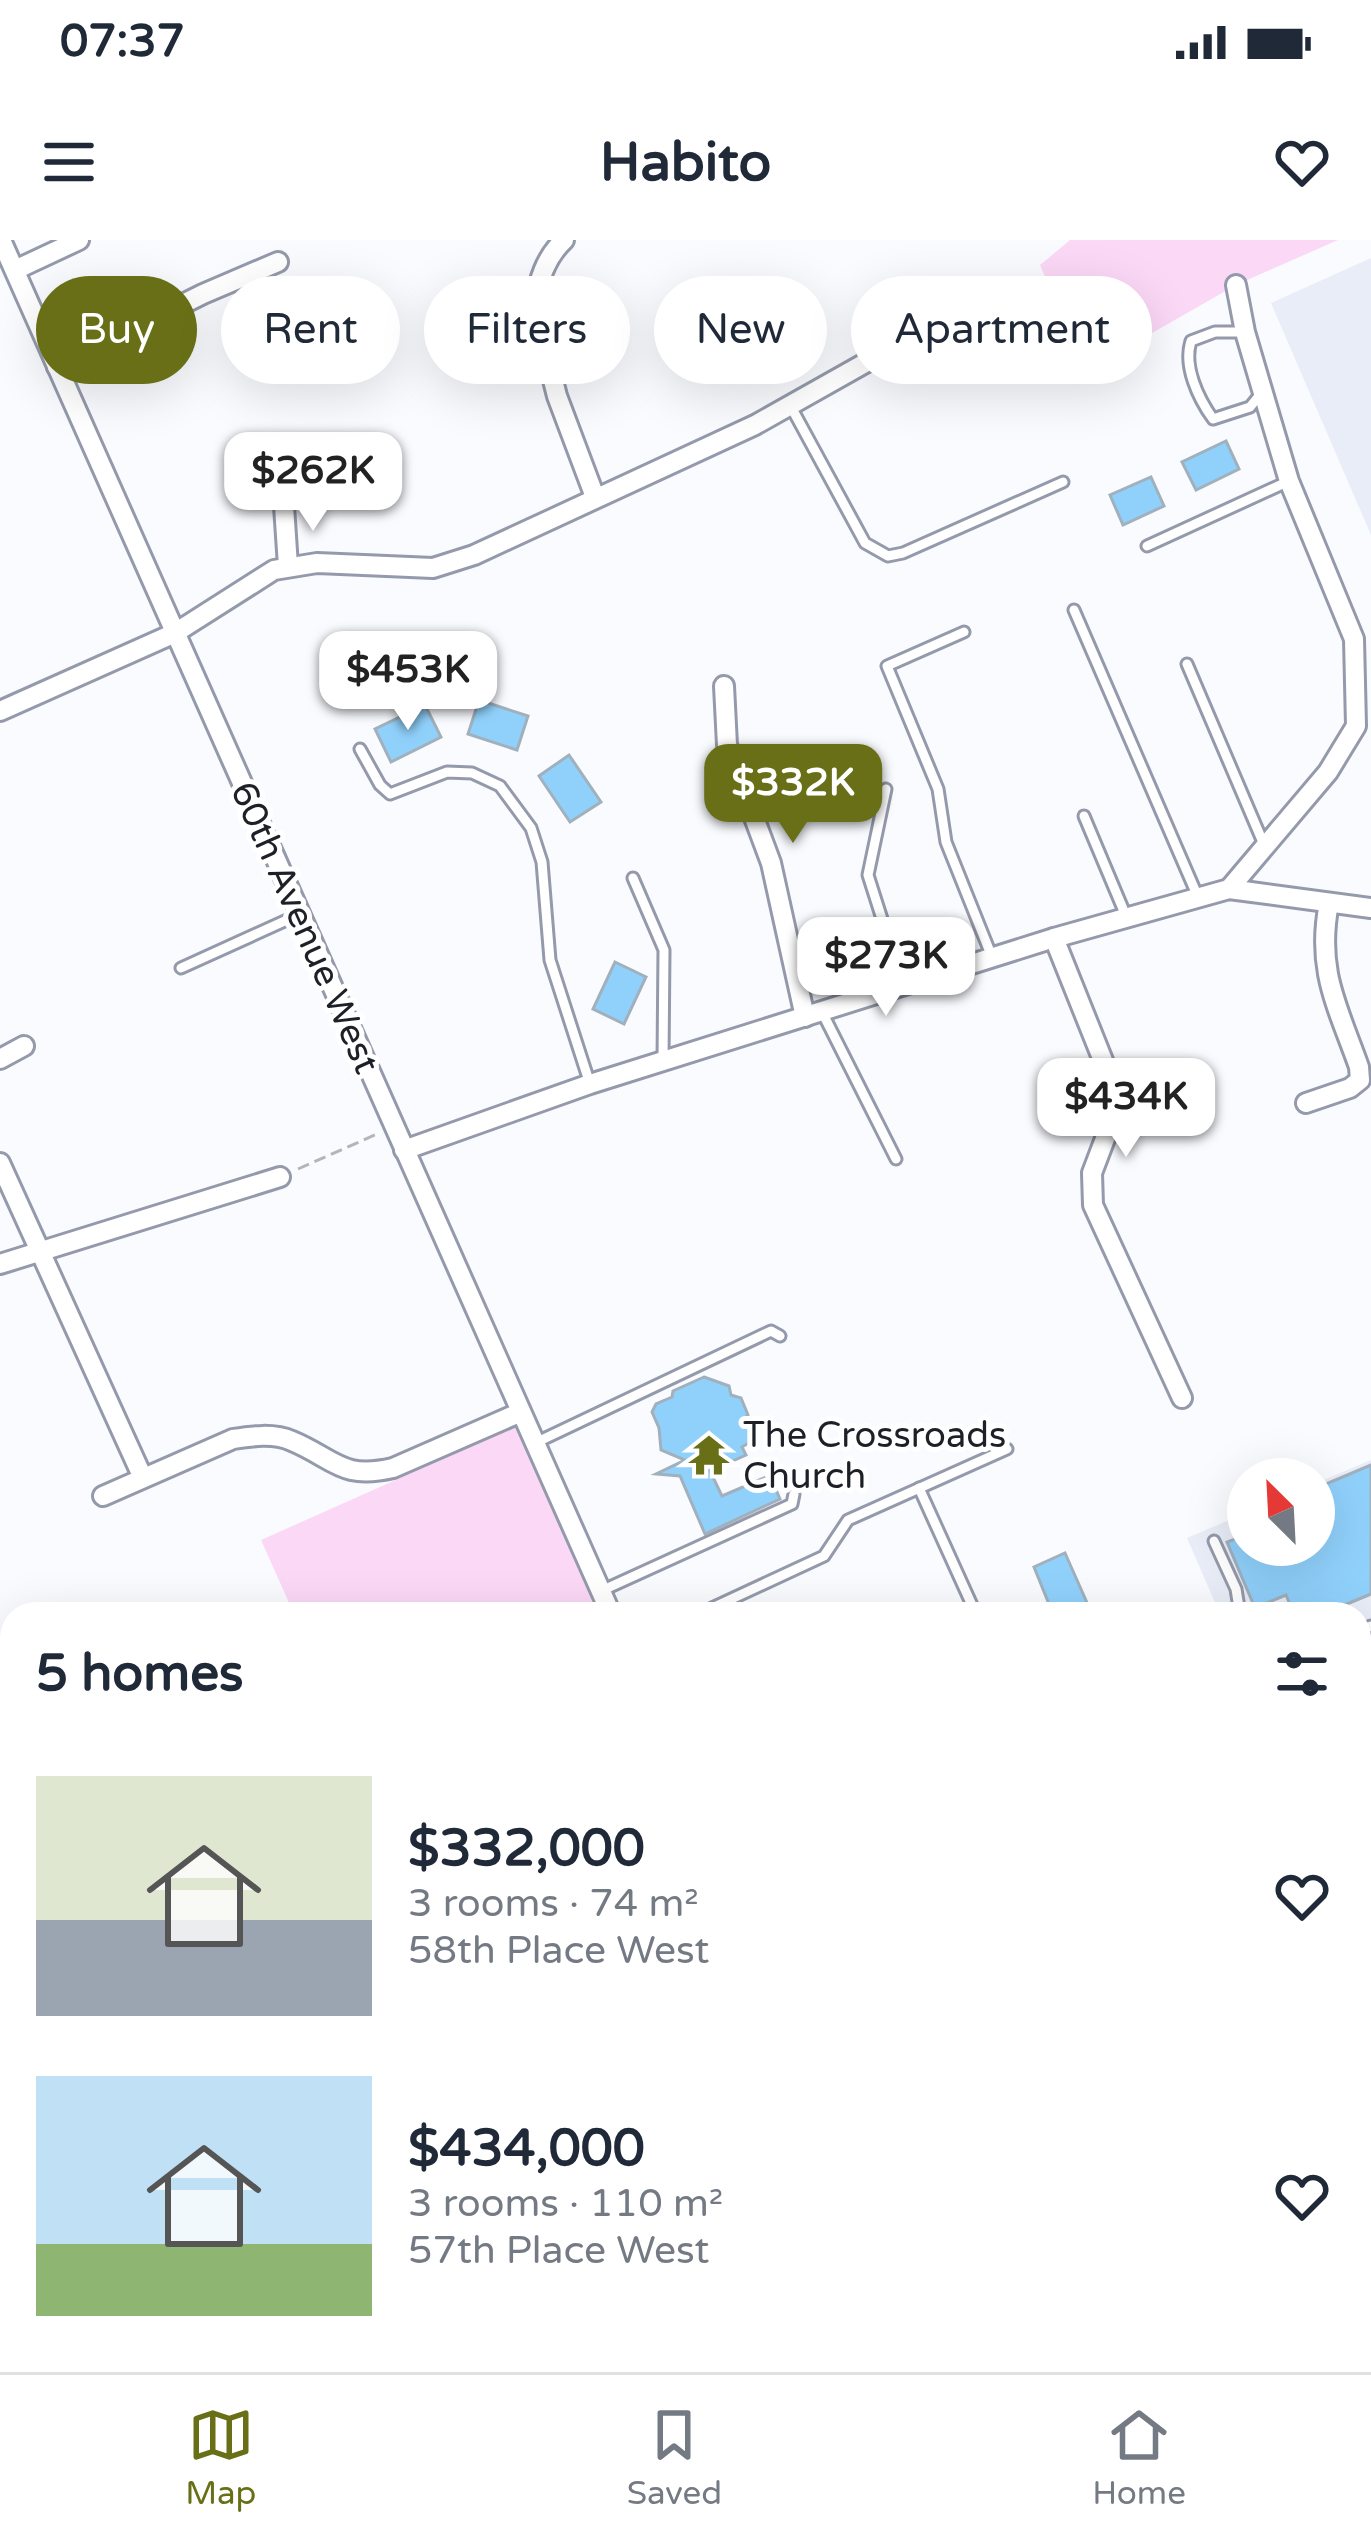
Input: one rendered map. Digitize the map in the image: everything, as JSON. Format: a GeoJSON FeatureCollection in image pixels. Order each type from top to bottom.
{"type":"FeatureCollection","features":[{"type":"Feature","properties":{"kind":"street","name":"60th Avenue West"},"geometry":{"type":"LineString","coordinates":[[1,240],[36,318]]}},
{"type":"Feature","properties":{"kind":"street"},"geometry":{"type":"LineString","coordinates":[[15,270],[79,240]]}},
{"type":"Feature","properties":{"kind":"street"},"geometry":{"type":"LineString","coordinates":[[540,276],[564,240]]}},
{"type":"Feature","properties":{"kind":"street"},"geometry":{"type":"LineString","coordinates":[[197,297],[278,262]]}},
{"type":"Feature","properties":{"kind":"street"},"geometry":{"type":"LineString","coordinates":[[1229,889],[1328,772],[1356,726],[1354,639],[1289,482],[1236,285]]}},
{"type":"Feature","properties":{"kind":"street"},"geometry":{"type":"LineString","coordinates":[[0,711],[175,633],[257,578],[288,566],[433,568],[449,564],[790,406],[851,371]]}},
{"type":"Feature","properties":{"kind":"street","name":"60th Avenue West"},"geometry":{"type":"LineString","coordinates":[[65,384],[606,1602]]}},
{"type":"Feature","properties":{"kind":"street"},"geometry":{"type":"LineString","coordinates":[[554,384],[595,497]]}},
{"type":"Feature","properties":{"kind":"street"},"geometry":{"type":"LineString","coordinates":[[284,506],[288,566]]}},
{"type":"Feature","properties":{"kind":"street"},"geometry":{"type":"LineString","coordinates":[[724,686],[727,746],[771,863],[813,1014]]}},
{"type":"Feature","properties":{"kind":"street"},"geometry":{"type":"LineString","coordinates":[[404,1150],[590,1084],[1054,938],[1229,889],[1371,908]]}},
{"type":"Feature","properties":{"kind":"street"},"geometry":{"type":"LineString","coordinates":[[1306,1103],[1360,1080],[1325,969],[1322,940],[1329,904]]}},
{"type":"Feature","properties":{"kind":"street"},"geometry":{"type":"LineString","coordinates":[[1054,938],[1112,1084],[1114,1115],[1092,1173],[1093,1205],[1182,1398]]}},
{"type":"Feature","properties":{"kind":"street"},"geometry":{"type":"LineString","coordinates":[[0,1059],[24,1046]]}},
{"type":"Feature","properties":{"kind":"street"},"geometry":{"type":"LineString","coordinates":[[0,1163],[143,1478]]}},
{"type":"Feature","properties":{"kind":"street"},"geometry":{"type":"LineString","coordinates":[[0,1264],[280,1178]]}},
{"type":"Feature","properties":{"kind":"street"},"geometry":{"type":"LineString","coordinates":[[103,1496],[233,1439],[290,1440],[350,1473],[371,1473],[393,1468],[519,1413]]}},
{"type":"Feature","properties":{"kind":"lane"},"geometry":{"type":"LineString","coordinates":[[1245,332],[1215,332],[1191,340],[1186,357],[1213,419],[1250,407],[1263,392]]}},
{"type":"Feature","properties":{"kind":"lane"},"geometry":{"type":"LineString","coordinates":[[790,406],[865,543],[888,556],[1063,482]]}},
{"type":"Feature","properties":{"kind":"lane"},"geometry":{"type":"LineString","coordinates":[[1148,546],[1289,482]]}},
{"type":"Feature","properties":{"kind":"lane"},"geometry":{"type":"LineString","coordinates":[[1074,610],[1198,898]]}},
{"type":"Feature","properties":{"kind":"lane"},"geometry":{"type":"LineString","coordinates":[[964,632],[887,666],[938,789],[946,842],[992,957]]}},
{"type":"Feature","properties":{"kind":"lane"},"geometry":{"type":"LineString","coordinates":[[1187,664],[1265,847]]}},
{"type":"Feature","properties":{"kind":"lane"},"geometry":{"type":"LineString","coordinates":[[360,748],[390,794],[447,772],[472,772],[500,786],[532,828],[542,862],[550,960],[590,1084]]}},
{"type":"Feature","properties":{"kind":"lane"},"geometry":{"type":"LineString","coordinates":[[886,789],[868,875],[903,985]]}},
{"type":"Feature","properties":{"kind":"lane"},"geometry":{"type":"LineString","coordinates":[[1084,815],[1127,917]]}},
{"type":"Feature","properties":{"kind":"lane"},"geometry":{"type":"LineString","coordinates":[[633,878],[664,950],[663,1061]]}},
{"type":"Feature","properties":{"kind":"lane"},"geometry":{"type":"LineString","coordinates":[[182,968],[300,914]]}},
{"type":"Feature","properties":{"kind":"lane"},"geometry":{"type":"LineString","coordinates":[[813,1014],[896,1160]]}},
{"type":"Feature","properties":{"kind":"lane"},"geometry":{"type":"LineString","coordinates":[[533,1444],[771,1331],[780,1336]]}},
{"type":"Feature","properties":{"kind":"lane"},"geometry":{"type":"LineString","coordinates":[[726,1602],[824,1556],[848,1520],[1007,1449]]}},
{"type":"Feature","properties":{"kind":"lane"},"geometry":{"type":"LineString","coordinates":[[919,1488],[971,1602]]}},
{"type":"Feature","properties":{"kind":"lane"},"geometry":{"type":"LineString","coordinates":[[601,1591],[792,1504],[794,1494]]}},
{"type":"Feature","properties":{"kind":"lane"},"geometry":{"type":"LineString","coordinates":[[1214,1541],[1238,1602]]}},
{"type":"Feature","properties":{"kind":"path"},"geometry":{"type":"LineString","coordinates":[[280,1178],[394,1127]]}},
{"type":"Feature","properties":{"kind":"shaded area"},"geometry":{"type":"Polygon","coordinates":[[[1070,240],[1338,240],[1236,285],[1152,333],[1152,276],[1045,276],[1040,265],[1070,240]]]}},
{"type":"Feature","properties":{"kind":"shaded area"},"geometry":{"type":"Polygon","coordinates":[[[1371,258],[1371,535],[1271,303],[1371,258]]]}},
{"type":"Feature","properties":{"kind":"shaded area"},"geometry":{"type":"Polygon","coordinates":[[[517,1426],[593,1602],[289,1602],[261,1540],[517,1426]]]}},
{"type":"Feature","properties":{"kind":"shaded area"},"geometry":{"type":"Polygon","coordinates":[[[1371,1460],[1371,1602],[1215,1602],[1187,1538],[1227,1521],[1227,1566],[1335,1566],[1335,1475],[1371,1460]]]}},
{"type":"Feature","properties":{"kind":"building"},"geometry":{"type":"Polygon","coordinates":[[[1226,441],[1239,469],[1196,490],[1182,462],[1226,441]]]}},
{"type":"Feature","properties":{"kind":"building"},"geometry":{"type":"Polygon","coordinates":[[[1151,477],[1164,506],[1123,525],[1110,495],[1151,477]]]}},
{"type":"Feature","properties":{"kind":"building"},"geometry":{"type":"Polygon","coordinates":[[[479,700],[528,716],[517,750],[468,734],[479,700]]]}},
{"type":"Feature","properties":{"kind":"building"},"geometry":{"type":"Polygon","coordinates":[[[425,705],[441,737],[391,762],[375,729],[425,705]]]}},
{"type":"Feature","properties":{"kind":"building"},"geometry":{"type":"Polygon","coordinates":[[[569,755],[601,802],[570,822],[539,776],[569,755]]]}},
{"type":"Feature","properties":{"kind":"building"},"geometry":{"type":"Polygon","coordinates":[[[615,962],[646,977],[624,1024],[593,1009],[615,962]]]}},
{"type":"Feature","properties":{"kind":"building","name":"The Crossroads Church"},"geometry":{"type":"Polygon","coordinates":[[[704,1377],[729,1386],[731,1395],[741,1398],[745,1418],[757,1438],[742,1447],[746,1455],[710,1471],[722,1496],[764,1478],[767,1487],[773,1483],[780,1499],[705,1534],[680,1476],[656,1474],[685,1460],[661,1450],[652,1412],[673,1391],[704,1377]]]}},
{"type":"Feature","properties":{"kind":"building"},"geometry":{"type":"Polygon","coordinates":[[[1371,1465],[1371,1594],[1352,1602],[1289,1602],[1286,1595],[1252,1602],[1237,1566],[1335,1566],[1335,1480],[1371,1465]]]}},
{"type":"Feature","properties":{"kind":"building"},"geometry":{"type":"Polygon","coordinates":[[[1065,1553],[1087,1602],[1048,1602],[1034,1567],[1065,1553]]]}},
{"type":"Feature","properties":{"kind":"place","name":"The Crossroads Church"},"geometry":{"type":"Point","coordinates":[709,1455]}}]}
